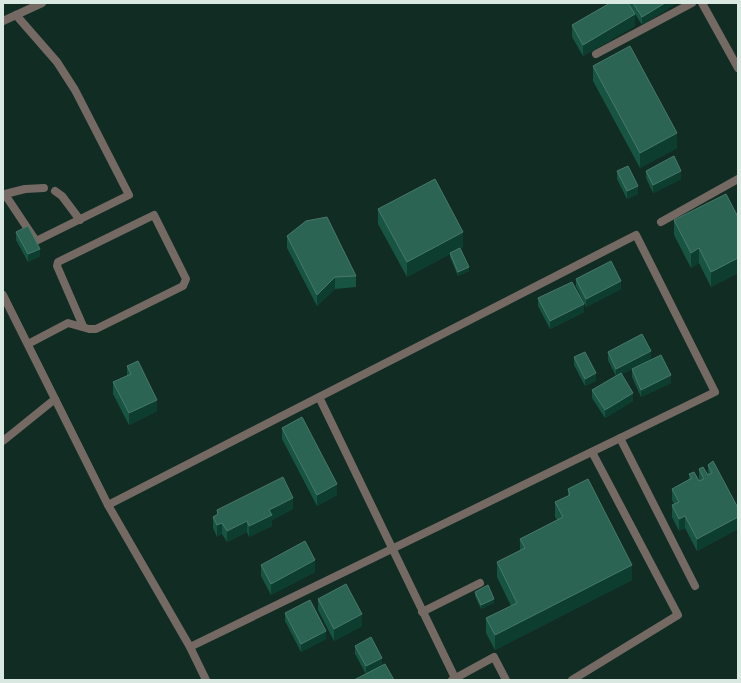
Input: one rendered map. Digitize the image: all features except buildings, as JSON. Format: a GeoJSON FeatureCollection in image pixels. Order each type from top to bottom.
{"type":"FeatureCollection","features":[{"type":"Feature","properties":{"kind":"street"},"geometry":{"type":"LineString","coordinates":[[3,22],[42,3]]}},
{"type":"Feature","properties":{"kind":"street"},"geometry":{"type":"LineString","coordinates":[[596,54],[692,3]]}},
{"type":"Feature","properties":{"kind":"street"},"geometry":{"type":"LineString","coordinates":[[702,3],[738,68]]}},
{"type":"Feature","properties":{"kind":"street"},"geometry":{"type":"LineString","coordinates":[[16,15],[56,62],[75,90],[129,195],[126,198],[36,241],[4,194],[25,188],[44,188]]}},
{"type":"Feature","properties":{"kind":"street"},"geometry":{"type":"LineString","coordinates":[[662,222],[738,179]]}},
{"type":"Feature","properties":{"kind":"street"},"geometry":{"type":"LineString","coordinates":[[55,191],[62,196],[80,220]]}},
{"type":"Feature","properties":{"kind":"street"},"geometry":{"type":"LineString","coordinates":[[28,344],[68,323],[89,329],[96,329],[183,286],[186,279],[154,215],[58,262],[57,266],[82,326]]}},
{"type":"Feature","properties":{"kind":"street"},"geometry":{"type":"LineString","coordinates":[[108,505],[636,235],[715,392],[190,648]]}},
{"type":"Feature","properties":{"kind":"street"},"geometry":{"type":"LineString","coordinates":[[3,295],[108,505],[190,648],[206,680]]}},
{"type":"Feature","properties":{"kind":"street"},"geometry":{"type":"LineString","coordinates":[[319,397],[454,679],[494,657],[506,680]]}},
{"type":"Feature","properties":{"kind":"street"},"geometry":{"type":"LineString","coordinates":[[3,441],[55,399]]}},
{"type":"Feature","properties":{"kind":"street"},"geometry":{"type":"LineString","coordinates":[[620,438],[694,586]]}},
{"type":"Feature","properties":{"kind":"street"},"geometry":{"type":"LineString","coordinates":[[572,680],[678,615],[592,452]]}},
{"type":"Feature","properties":{"kind":"street"},"geometry":{"type":"LineString","coordinates":[[422,612],[480,583]]}}]}
